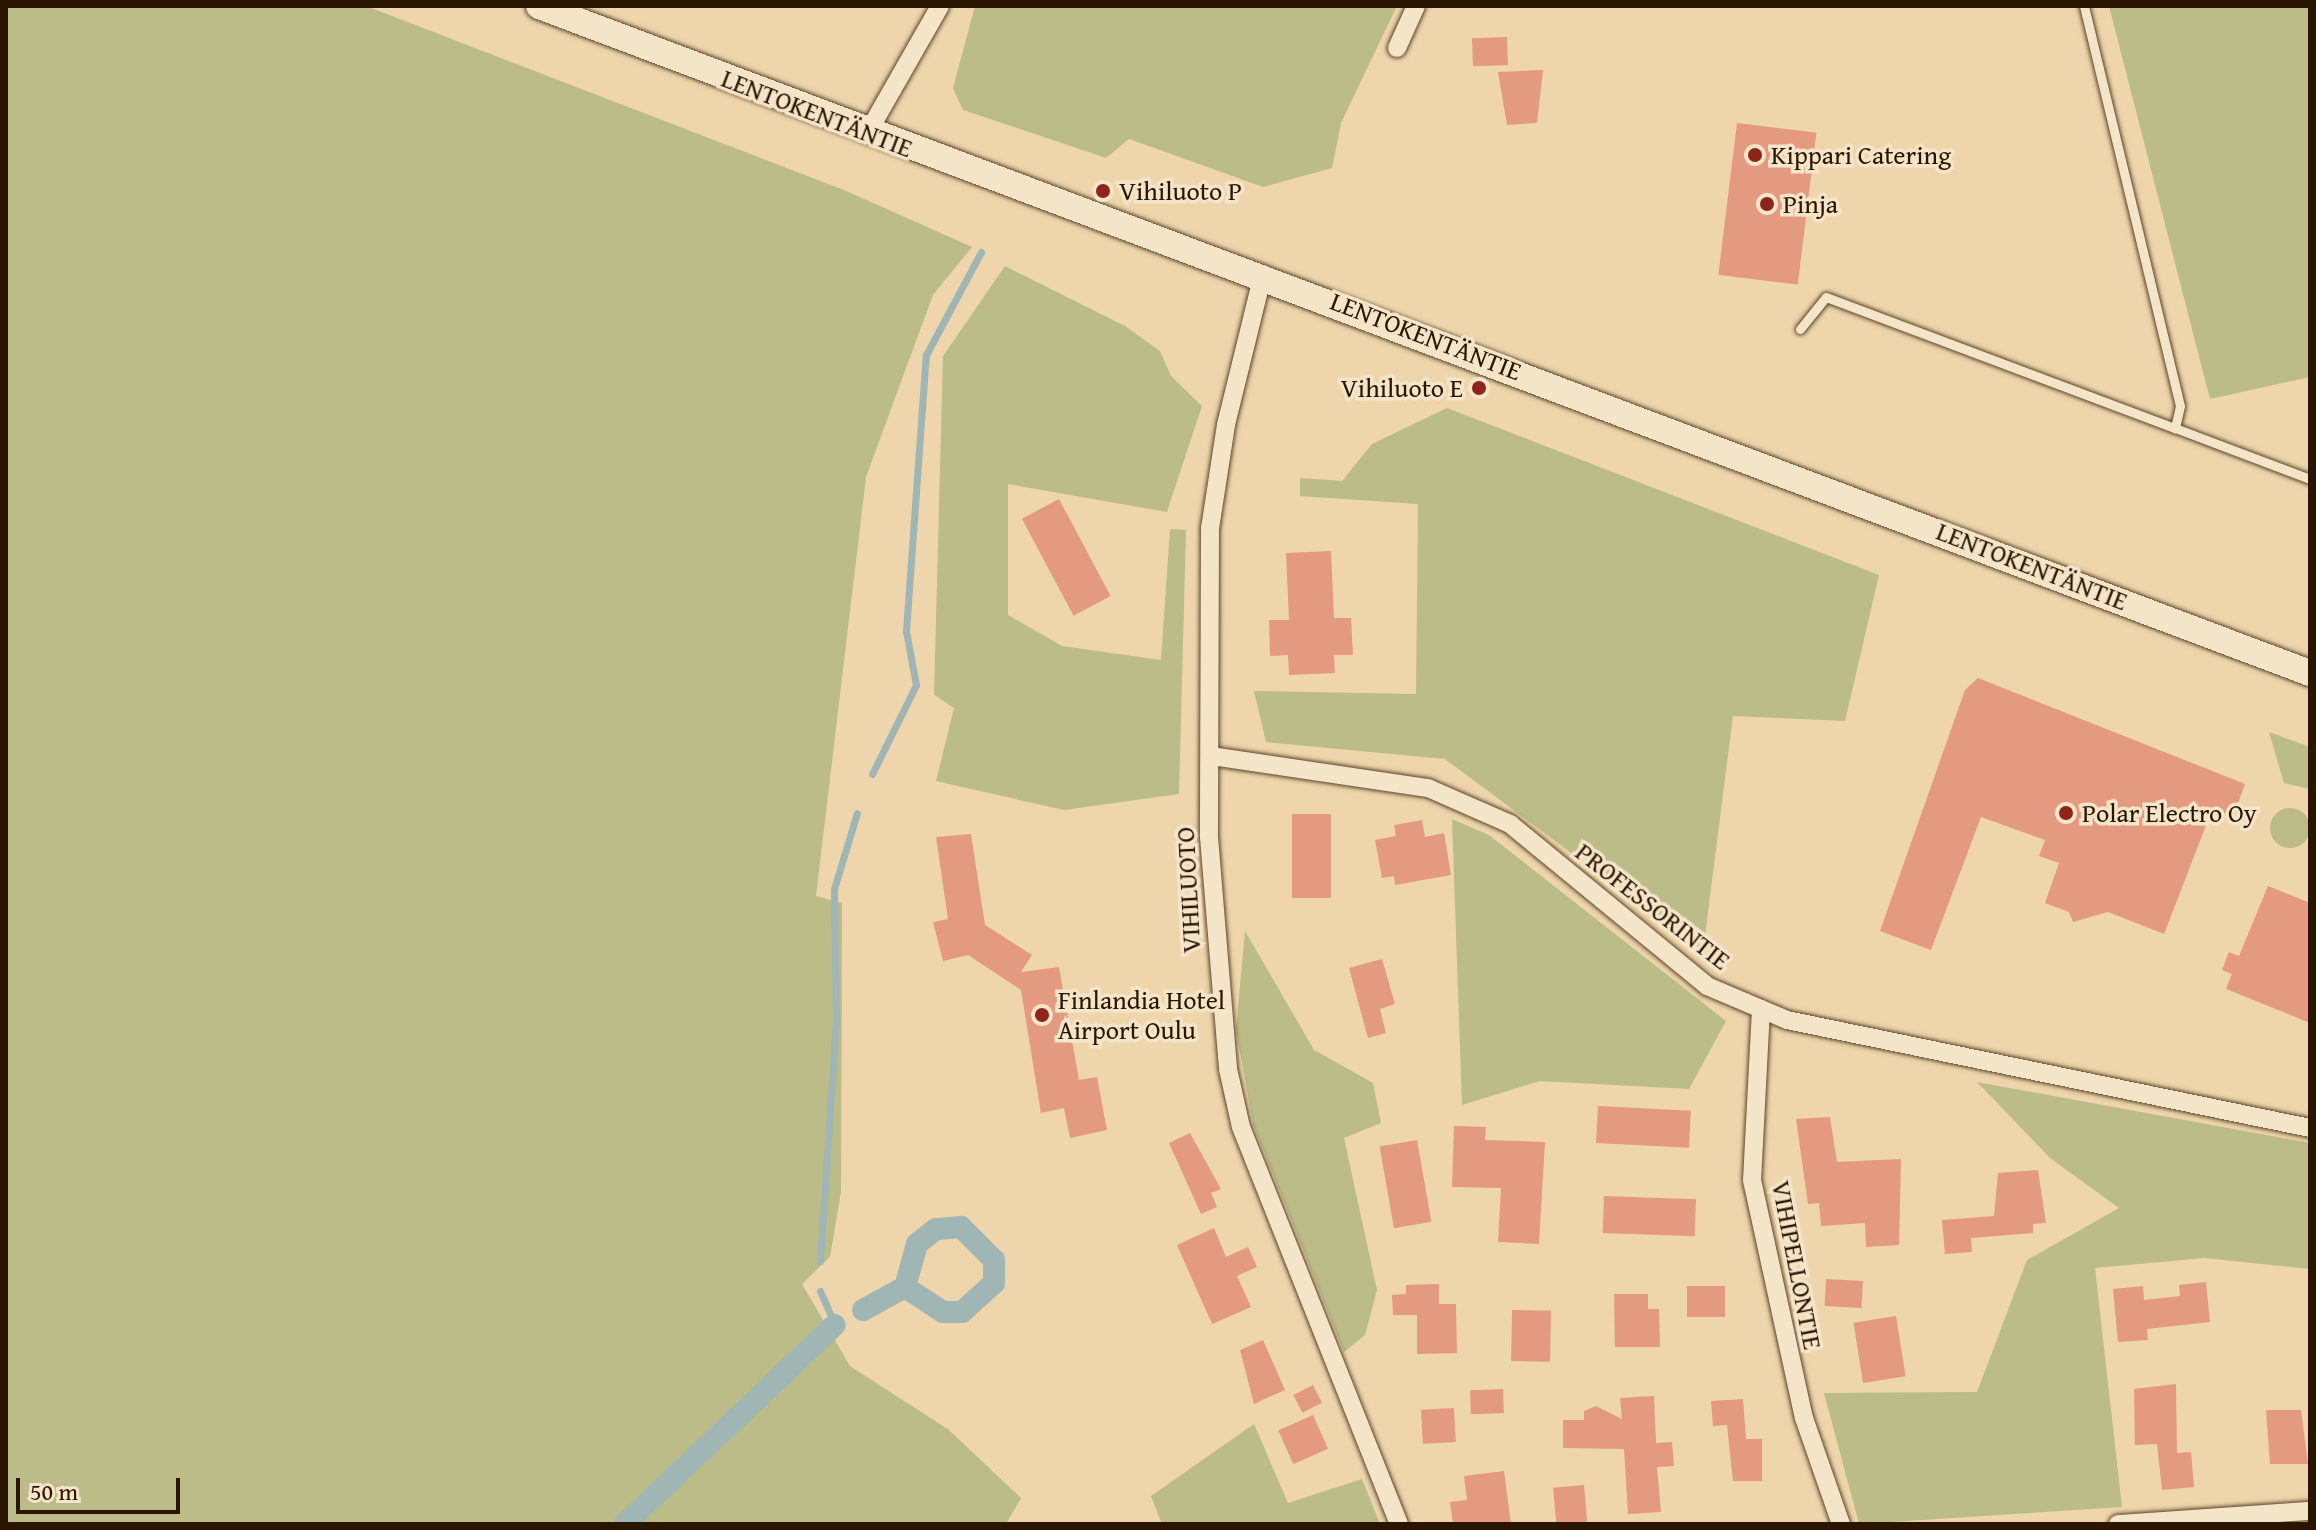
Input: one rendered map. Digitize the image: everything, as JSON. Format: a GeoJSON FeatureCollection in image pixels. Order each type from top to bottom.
{"type":"FeatureCollection","features":[{"type":"Feature","properties":{"kind":"main road","name":"LENTOKENTÄNTIE"},"geometry":{"type":"LineString","coordinates":[[539,6],[867,134],[1263,274],[2310,673]]}},
{"type":"Feature","properties":{"kind":"street"},"geometry":{"type":"LineString","coordinates":[[867,134],[940,6]]}},
{"type":"Feature","properties":{"kind":"street"},"geometry":{"type":"LineString","coordinates":[[1397,48],[1416,6]]}},
{"type":"Feature","properties":{"kind":"street","name":"VIHILUOTO"},"geometry":{"type":"LineString","coordinates":[[1263,274],[1226,425],[1210,528],[1215,918],[1241,1127],[1399,1524]]}},
{"type":"Feature","properties":{"kind":"street","name":"PROFESSORINTIE"},"geometry":{"type":"LineString","coordinates":[[1211,756],[1428,788],[1510,824],[1707,986],[1761,1009],[2310,1128]]}},
{"type":"Feature","properties":{"kind":"street","name":"VIHIPELLONTIE"},"geometry":{"type":"LineString","coordinates":[[1761,1009],[1752,1180],[1804,1418],[1841,1524]]}},
{"type":"Feature","properties":{"kind":"street"},"geometry":{"type":"LineString","coordinates":[[2118,1524],[2310,1511]]}},
{"type":"Feature","properties":{"kind":"lane"},"geometry":{"type":"LineString","coordinates":[[2084,6],[2180,406],[2175,428]]}},
{"type":"Feature","properties":{"kind":"lane"},"geometry":{"type":"LineString","coordinates":[[1800,329],[1826,297],[2310,479]]}},
{"type":"Feature","properties":{"kind":"green space"},"geometry":{"type":"Polygon","coordinates":[[[6,6],[366,6],[844,190],[972,247],[933,295],[866,477],[816,896],[842,903],[841,1192],[830,1257],[802,1284],[850,1366],[949,1430],[1021,1498],[1006,1524],[6,1524],[6,6]]]}},
{"type":"Feature","properties":{"kind":"green space"},"geometry":{"type":"Polygon","coordinates":[[[975,6],[1397,6],[1341,123],[1332,168],[1263,187],[1129,139],[1106,158],[963,110],[953,88],[975,6]]]}},
{"type":"Feature","properties":{"kind":"green space"},"geometry":{"type":"Polygon","coordinates":[[[2109,6],[2310,6],[2310,377],[2210,399],[2109,6]]]}},
{"type":"Feature","properties":{"kind":"green space"},"geometry":{"type":"Polygon","coordinates":[[[1005,266],[1125,326],[1160,351],[1171,376],[1202,406],[1167,512],[1008,484],[1008,615],[1062,646],[1161,660],[1170,529],[1186,530],[1179,794],[1064,810],[936,781],[954,708],[934,695],[943,356],[1005,266]]]}},
{"type":"Feature","properties":{"kind":"green space"},"geometry":{"type":"Polygon","coordinates":[[[1447,408],[1879,575],[1845,721],[1733,716],[1703,951],[1445,759],[1266,742],[1254,691],[1416,694],[1418,504],[1300,496],[1300,478],[1342,481],[1372,444],[1447,408]]]}},
{"type":"Feature","properties":{"kind":"green space"},"geometry":{"type":"Polygon","coordinates":[[[2269,732],[2310,747],[2310,789],[2284,783],[2269,732]]]}},
{"type":"Feature","properties":{"kind":"green space"},"geometry":{"type":"Polygon","coordinates":[[[2290,808],[2304,814],[2310,828],[2304,842],[2290,848],[2276,842],[2270,828],[2276,814],[2290,808]]]}},
{"type":"Feature","properties":{"kind":"green space"},"geometry":{"type":"Polygon","coordinates":[[[1452,819],[1489,835],[1726,1021],[1689,1089],[1540,1081],[1462,1105],[1452,819]]]}},
{"type":"Feature","properties":{"kind":"green space"},"geometry":{"type":"Polygon","coordinates":[[[1245,931],[1314,1050],[1373,1083],[1381,1123],[1344,1138],[1377,1290],[1365,1335],[1344,1352],[1253,1124],[1236,1030],[1245,931]]]}},
{"type":"Feature","properties":{"kind":"green space"},"geometry":{"type":"Polygon","coordinates":[[[1977,1082],[2310,1143],[2310,1269],[2204,1258],[2095,1268],[2122,1507],[1859,1524],[1824,1393],[1977,1392],[2027,1260],[2119,1208],[2050,1158],[1977,1082]]]}},
{"type":"Feature","properties":{"kind":"green space"},"geometry":{"type":"Polygon","coordinates":[[[1254,1424],[1288,1503],[1362,1479],[1380,1524],[1162,1524],[1151,1496],[1254,1424]]]}},
{"type":"Feature","properties":{"kind":"building"},"geometry":{"type":"Polygon","coordinates":[[[1507,37],[1508,65],[1473,66],[1472,38],[1507,37]]]}},
{"type":"Feature","properties":{"kind":"building"},"geometry":{"type":"Polygon","coordinates":[[[1543,70],[1537,123],[1507,125],[1498,72],[1543,70]]]}},
{"type":"Feature","properties":{"kind":"building","name":"Pinja"},"geometry":{"type":"Polygon","coordinates":[[[1737,123],[1816,133],[1798,285],[1718,275],[1737,123]]]}},
{"type":"Feature","properties":{"kind":"building"},"geometry":{"type":"Polygon","coordinates":[[[1059,499],[1111,596],[1074,616],[1022,519],[1059,499]]]}},
{"type":"Feature","properties":{"kind":"building"},"geometry":{"type":"Polygon","coordinates":[[[1331,551],[1334,618],[1351,618],[1353,655],[1334,655],[1335,673],[1289,675],[1288,655],[1270,656],[1269,620],[1289,620],[1286,553],[1331,551]]]}},
{"type":"Feature","properties":{"kind":"building","name":"Polar Electro Oy"},"geometry":{"type":"Polygon","coordinates":[[[1978,678],[2245,784],[2233,817],[2212,810],[2164,934],[2108,912],[2073,922],[2069,912],[2045,903],[2059,863],[2039,856],[2045,840],[1981,817],[1931,950],[1880,931],[1965,690],[1978,678]]]}},
{"type":"Feature","properties":{"kind":"building"},"geometry":{"type":"Polygon","coordinates":[[[1292,814],[1331,814],[1331,898],[1292,898],[1292,814]]]}},
{"type":"Feature","properties":{"kind":"building"},"geometry":{"type":"Polygon","coordinates":[[[1422,820],[1425,837],[1444,833],[1451,875],[1395,885],[1394,876],[1382,878],[1375,840],[1396,836],[1394,825],[1422,820]]]}},
{"type":"Feature","properties":{"kind":"building"},"geometry":{"type":"Polygon","coordinates":[[[971,834],[985,925],[1032,955],[1021,972],[1059,967],[1079,1080],[1097,1077],[1107,1130],[1070,1138],[1064,1108],[1041,1113],[1021,990],[968,955],[943,961],[933,922],[948,919],[936,837],[971,834]]]}},
{"type":"Feature","properties":{"kind":"building"},"geometry":{"type":"Polygon","coordinates":[[[2268,886],[2310,903],[2310,1023],[2226,989],[2232,974],[2222,970],[2229,952],[2239,956],[2268,886]]]}},
{"type":"Feature","properties":{"kind":"building"},"geometry":{"type":"Polygon","coordinates":[[[1382,959],[1395,1004],[1380,1009],[1386,1033],[1368,1038],[1349,968],[1382,959]]]}},
{"type":"Feature","properties":{"kind":"building"},"geometry":{"type":"Polygon","coordinates":[[[1598,1106],[1691,1111],[1689,1148],[1596,1143],[1598,1106]]]}},
{"type":"Feature","properties":{"kind":"building"},"geometry":{"type":"Polygon","coordinates":[[[1830,1117],[1837,1162],[1901,1159],[1899,1245],[1866,1247],[1865,1223],[1821,1226],[1819,1203],[1808,1204],[1796,1119],[1830,1117]]]}},
{"type":"Feature","properties":{"kind":"building"},"geometry":{"type":"Polygon","coordinates":[[[1454,1126],[1486,1127],[1485,1140],[1545,1142],[1539,1244],[1498,1242],[1501,1188],[1452,1187],[1454,1126]]]}},
{"type":"Feature","properties":{"kind":"building"},"geometry":{"type":"Polygon","coordinates":[[[1190,1133],[1221,1189],[1211,1193],[1217,1207],[1201,1214],[1169,1143],[1190,1133]]]}},
{"type":"Feature","properties":{"kind":"building"},"geometry":{"type":"Polygon","coordinates":[[[1417,1140],[1431,1222],[1394,1228],[1380,1147],[1417,1140]]]}},
{"type":"Feature","properties":{"kind":"building"},"geometry":{"type":"Polygon","coordinates":[[[2038,1170],[2046,1223],[2033,1224],[2033,1233],[1971,1238],[1972,1252],[1945,1254],[1942,1220],[1994,1216],[1998,1173],[2038,1170]]]}},
{"type":"Feature","properties":{"kind":"building"},"geometry":{"type":"Polygon","coordinates":[[[1604,1196],[1696,1199],[1695,1236],[1603,1233],[1604,1196]]]}},
{"type":"Feature","properties":{"kind":"building"},"geometry":{"type":"Polygon","coordinates":[[[1214,1228],[1226,1257],[1248,1247],[1257,1267],[1237,1276],[1251,1307],[1212,1324],[1177,1245],[1214,1228]]]}},
{"type":"Feature","properties":{"kind":"building"},"geometry":{"type":"Polygon","coordinates":[[[1826,1279],[1863,1281],[1862,1308],[1825,1306],[1826,1279]]]}},
{"type":"Feature","properties":{"kind":"building"},"geometry":{"type":"Polygon","coordinates":[[[2206,1282],[2210,1322],[2147,1329],[2148,1340],[2118,1342],[2113,1289],[2143,1286],[2144,1300],[2180,1296],[2179,1285],[2206,1282]]]}},
{"type":"Feature","properties":{"kind":"building"},"geometry":{"type":"Polygon","coordinates":[[[1439,1284],[1439,1304],[1456,1304],[1457,1353],[1417,1354],[1417,1315],[1393,1315],[1392,1295],[1406,1294],[1406,1285],[1439,1284]]]}},
{"type":"Feature","properties":{"kind":"building"},"geometry":{"type":"Polygon","coordinates":[[[1687,1286],[1725,1286],[1725,1317],[1687,1317],[1687,1286]]]}},
{"type":"Feature","properties":{"kind":"building"},"geometry":{"type":"Polygon","coordinates":[[[1614,1294],[1648,1294],[1648,1309],[1659,1309],[1660,1347],[1615,1347],[1614,1294]]]}},
{"type":"Feature","properties":{"kind":"building"},"geometry":{"type":"Polygon","coordinates":[[[1512,1310],[1551,1311],[1550,1362],[1511,1361],[1512,1310]]]}},
{"type":"Feature","properties":{"kind":"building"},"geometry":{"type":"Polygon","coordinates":[[[1896,1316],[1906,1376],[1863,1383],[1854,1323],[1896,1316]]]}},
{"type":"Feature","properties":{"kind":"building"},"geometry":{"type":"Polygon","coordinates":[[[1263,1340],[1285,1390],[1254,1404],[1240,1350],[1263,1340]]]}},
{"type":"Feature","properties":{"kind":"building"},"geometry":{"type":"Polygon","coordinates":[[[2176,1384],[2177,1453],[2191,1452],[2194,1487],[2162,1490],[2157,1444],[2135,1445],[2134,1389],[2176,1384]]]}},
{"type":"Feature","properties":{"kind":"building"},"geometry":{"type":"Polygon","coordinates":[[[1313,1385],[1322,1403],[1302,1413],[1293,1395],[1313,1385]]]}},
{"type":"Feature","properties":{"kind":"building"},"geometry":{"type":"Polygon","coordinates":[[[1503,1389],[1504,1413],[1471,1414],[1470,1390],[1503,1389]]]}},
{"type":"Feature","properties":{"kind":"building"},"geometry":{"type":"Polygon","coordinates":[[[1654,1396],[1656,1443],[1672,1442],[1674,1466],[1657,1467],[1661,1512],[1628,1514],[1624,1449],[1563,1448],[1563,1420],[1584,1420],[1584,1411],[1596,1406],[1622,1419],[1620,1398],[1654,1396]]]}},
{"type":"Feature","properties":{"kind":"building"},"geometry":{"type":"Polygon","coordinates":[[[1743,1399],[1746,1439],[1762,1439],[1762,1481],[1733,1481],[1727,1425],[1713,1426],[1711,1401],[1743,1399]]]}},
{"type":"Feature","properties":{"kind":"building"},"geometry":{"type":"Polygon","coordinates":[[[1454,1408],[1456,1442],[1423,1444],[1421,1410],[1454,1408]]]}},
{"type":"Feature","properties":{"kind":"building"},"geometry":{"type":"Polygon","coordinates":[[[2266,1410],[2301,1410],[2308,1464],[2270,1464],[2266,1410]]]}},
{"type":"Feature","properties":{"kind":"building"},"geometry":{"type":"Polygon","coordinates":[[[1313,1415],[1328,1449],[1293,1464],[1278,1430],[1313,1415]]]}},
{"type":"Feature","properties":{"kind":"building"},"geometry":{"type":"Polygon","coordinates":[[[1504,1471],[1511,1524],[1453,1524],[1450,1502],[1467,1500],[1464,1476],[1504,1471]]]}},
{"type":"Feature","properties":{"kind":"building"},"geometry":{"type":"Polygon","coordinates":[[[1584,1485],[1587,1522],[1556,1524],[1553,1488],[1584,1485]]]}},
{"type":"Feature","properties":{"kind":"waterway"},"geometry":{"type":"LineString","coordinates":[[872,774],[916,685],[906,631],[926,355],[981,252]]}},
{"type":"Feature","properties":{"kind":"waterway"},"geometry":{"type":"LineString","coordinates":[[820,1261],[836,1022],[834,889],[857,813]]}},
{"type":"Feature","properties":{"kind":"waterway"},"geometry":{"type":"LineString","coordinates":[[863,1310],[905,1287],[943,1312],[962,1312],[994,1283],[994,1260],[961,1227],[936,1229],[917,1244],[905,1287]]}},
{"type":"Feature","properties":{"kind":"waterway"},"geometry":{"type":"LineString","coordinates":[[820,1291],[835,1325]]}},
{"type":"Feature","properties":{"kind":"waterway"},"geometry":{"type":"LineString","coordinates":[[625,1524],[835,1325]]}},
{"type":"Feature","properties":{"kind":"place","name":"Kippari Catering"},"geometry":{"type":"Point","coordinates":[1755,155]}},
{"type":"Feature","properties":{"kind":"place","name":"Vihiluoto P"},"geometry":{"type":"Point","coordinates":[1103,191]}},
{"type":"Feature","properties":{"kind":"place","name":"Pinja"},"geometry":{"type":"Point","coordinates":[1767,204]}},
{"type":"Feature","properties":{"kind":"place","name":"Vihiluoto E"},"geometry":{"type":"Point","coordinates":[1479,388]}},
{"type":"Feature","properties":{"kind":"place","name":"Polar Electro Oy"},"geometry":{"type":"Point","coordinates":[2066,813]}},
{"type":"Feature","properties":{"kind":"place","name":"Finlandia Hotel Airport Oulu"},"geometry":{"type":"Point","coordinates":[1042,1015]}}]}
